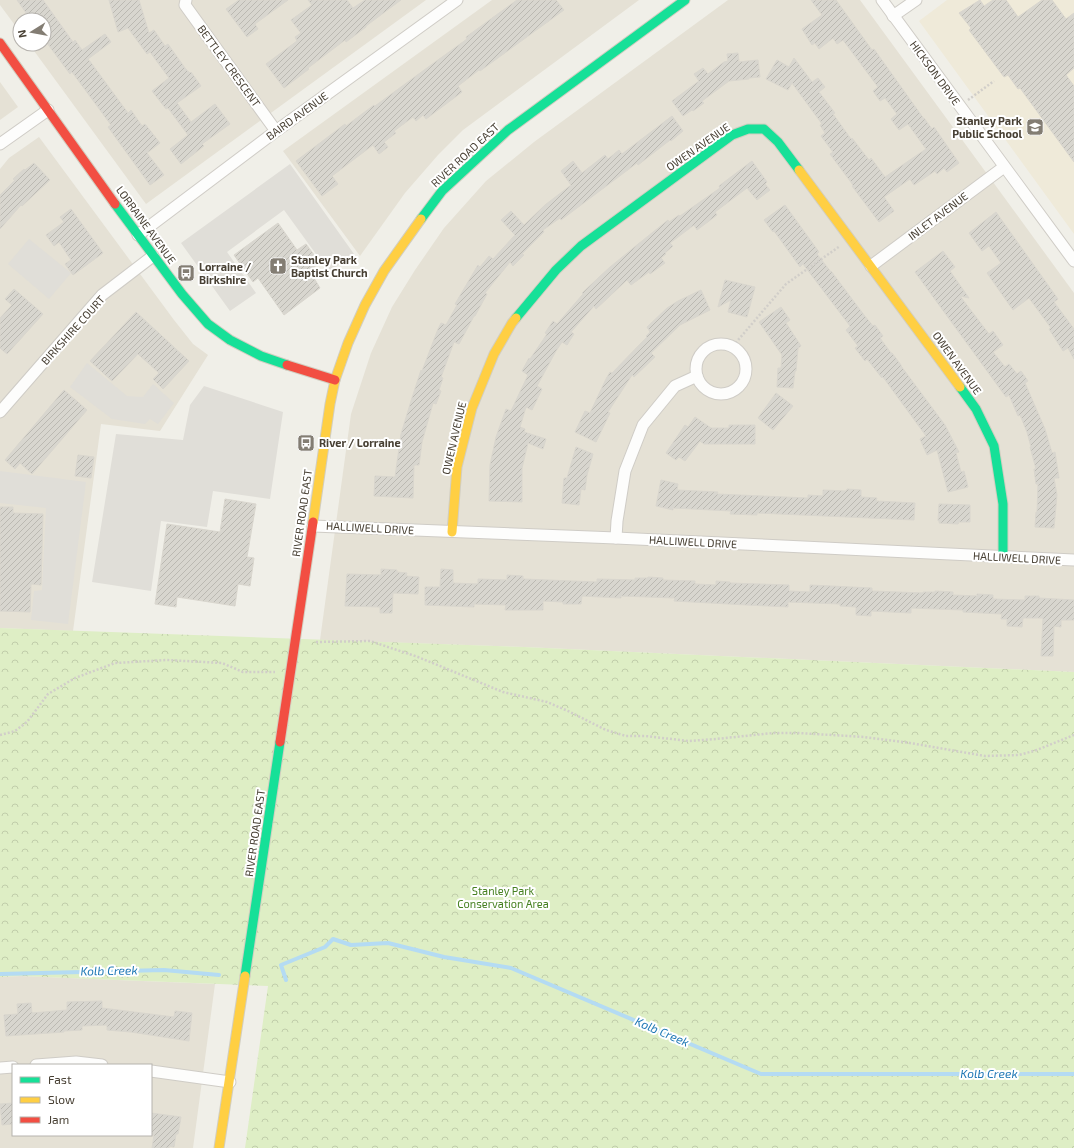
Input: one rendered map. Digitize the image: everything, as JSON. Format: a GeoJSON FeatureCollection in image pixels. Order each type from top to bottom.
{"type":"FeatureCollection","features":[{"type":"Feature","properties":{"kind":"street","name":"BETTLEY CRESCENT"},"geometry":{"type":"LineString","coordinates":[[186,0],[185,5],[276,131]]}},
{"type":"Feature","properties":{"kind":"street","name":"BAIRD AVENUE"},"geometry":{"type":"LineString","coordinates":[[138,235],[276,131],[457,0]]}},
{"type":"Feature","properties":{"kind":"street","name":"RIVER ROAD EAST"},"geometry":{"type":"LineString","coordinates":[[220,1148],[330,404],[335,380],[348,344],[365,305],[384,271],[410,232],[442,191],[508,130],[685,0]]}},
{"type":"Feature","properties":{"kind":"street","name":"HICKSON DRIVE"},"geometry":{"type":"LineString","coordinates":[[882,0],[1074,261]]}},
{"type":"Feature","properties":{"kind":"street"},"geometry":{"type":"LineString","coordinates":[[894,16],[916,0]]}},
{"type":"Feature","properties":{"kind":"street","name":"LORRAINE AVENUE"},"geometry":{"type":"LineString","coordinates":[[0,43],[153,256],[182,294],[208,324],[230,340],[261,356],[335,380]]}},
{"type":"Feature","properties":{"kind":"street"},"geometry":{"type":"LineString","coordinates":[[0,144],[48,110]]}},
{"type":"Feature","properties":{"kind":"street","name":"OWEN AVENUE"},"geometry":{"type":"LineString","coordinates":[[452,532],[457,467],[472,408],[494,354],[512,323],[556,270],[581,246],[732,135],[748,129],[764,129],[778,142],[851,238],[976,409],[994,446],[1003,504],[1003,557]]}},
{"type":"Feature","properties":{"kind":"street","name":"INLET AVENUE"},"geometry":{"type":"LineString","coordinates":[[871,266],[1004,167]]}},
{"type":"Feature","properties":{"kind":"street","name":"BIRKSHIRE COURT"},"geometry":{"type":"LineString","coordinates":[[0,412],[102,295],[153,256]]}},
{"type":"Feature","properties":{"kind":"street"},"geometry":{"type":"LineString","coordinates":[[724,344],[733,346],[740,352],[745,360],[747,368],[746,377],[740,386],[734,392],[721,395],[707,390],[700,384],[696,376],[698,359],[705,349],[713,345],[724,344]]}},
{"type":"Feature","properties":{"kind":"street"},"geometry":{"type":"LineString","coordinates":[[616,538],[617,521],[625,471],[643,425],[675,386],[696,376]]}},
{"type":"Feature","properties":{"kind":"street","name":"HALLIWELL DRIVE"},"geometry":{"type":"LineString","coordinates":[[312,526],[616,538],[1074,560]]}},
{"type":"Feature","properties":{"kind":"street"},"geometry":{"type":"LineString","coordinates":[[49,1064],[76,1062],[93,1064]]}},
{"type":"Feature","properties":{"kind":"street"},"geometry":{"type":"LineString","coordinates":[[0,1068],[12,1067]]}},
{"type":"Feature","properties":{"kind":"street"},"geometry":{"type":"LineString","coordinates":[[152,1071],[230,1082]]}},
{"type":"Feature","properties":{"kind":"path"},"geometry":{"type":"LineString","coordinates":[[959,106],[994,81]]}},
{"type":"Feature","properties":{"kind":"path"},"geometry":{"type":"LineString","coordinates":[[733,346],[786,284],[851,238]]}},
{"type":"Feature","properties":{"kind":"path"},"geometry":{"type":"LineString","coordinates":[[316,642],[370,641],[418,657],[503,692],[547,702],[606,730],[626,736],[645,736],[689,741],[773,733],[806,734],[910,743],[985,756],[1019,755],[1037,750],[1074,735]]}},
{"type":"Feature","properties":{"kind":"path"},"geometry":{"type":"LineString","coordinates":[[0,735],[15,731],[27,722],[48,694],[75,678],[115,663],[167,660],[222,663],[243,672],[275,672]]}},
{"type":"Feature","properties":{"kind":"shaded area"},"geometry":{"type":"Polygon","coordinates":[[[0,0],[426,0],[146,204],[35,52],[52,52],[52,12],[12,12],[12,21],[0,5],[0,0]]]}},
{"type":"Feature","properties":{"kind":"shaded area"},"geometry":{"type":"Polygon","coordinates":[[[492,0],[639,0],[463,130],[438,155],[405,193],[360,256],[283,151],[492,0]]]}},
{"type":"Feature","properties":{"kind":"shaded area"},"geometry":{"type":"Polygon","coordinates":[[[728,0],[860,0],[1074,293],[1074,672],[524,647],[320,640],[351,414],[371,353],[392,307],[415,270],[444,228],[486,181],[534,142],[728,0]]]}},
{"type":"Feature","properties":{"kind":"shaded area","name":"Stanley Park Public School"},"geometry":{"type":"Polygon","coordinates":[[[947,0],[1074,0],[1074,234],[919,21],[947,0]]]}},
{"type":"Feature","properties":{"kind":"shaded area"},"geometry":{"type":"Polygon","coordinates":[[[0,82],[18,107],[0,120],[0,82]]]}},
{"type":"Feature","properties":{"kind":"shaded area"},"geometry":{"type":"Polygon","coordinates":[[[39,137],[174,320],[193,344],[208,355],[160,431],[101,424],[73,631],[0,628],[0,169],[9,158],[39,137]]]}},
{"type":"Feature","properties":{"kind":"shaded area"},"geometry":{"type":"Polygon","coordinates":[[[290,164],[354,254],[329,272],[284,210],[227,252],[256,293],[230,311],[181,243],[290,164]]]}},
{"type":"Feature","properties":{"kind":"shaded area"},"geometry":{"type":"Polygon","coordinates":[[[29,239],[71,273],[49,299],[8,264],[29,239]]]}},
{"type":"Feature","properties":{"kind":"shaded area"},"geometry":{"type":"Polygon","coordinates":[[[87,363],[127,396],[143,397],[153,384],[174,403],[158,424],[150,419],[145,424],[112,419],[70,387],[87,363]]]}},
{"type":"Feature","properties":{"kind":"shaded area"},"geometry":{"type":"Polygon","coordinates":[[[204,386],[283,412],[270,499],[213,491],[207,527],[161,521],[151,591],[92,582],[116,434],[183,440],[190,405],[204,386]]]}},
{"type":"Feature","properties":{"kind":"shaded area"},"geometry":{"type":"Polygon","coordinates":[[[0,471],[86,482],[68,624],[31,620],[34,591],[42,590],[46,508],[0,503],[0,471]]]}},
{"type":"Feature","properties":{"kind":"shaded area"},"geometry":{"type":"Polygon","coordinates":[[[20,976],[215,984],[193,1148],[0,1148],[0,977],[20,976]]]}},
{"type":"Feature","properties":{"kind":"green space","name":"Stanley Park Conservation Area"},"geometry":{"type":"Polygon","coordinates":[[[0,628],[524,647],[1074,672],[1074,1148],[245,1148],[268,986],[20,976],[0,977],[0,628]]]}},
{"type":"Feature","properties":{"kind":"building"},"geometry":{"type":"Polygon","coordinates":[[[17,0],[43,0],[52,12],[25,12],[17,0]]]}},
{"type":"Feature","properties":{"kind":"building"},"geometry":{"type":"Polygon","coordinates":[[[109,0],[139,0],[149,33],[154,30],[165,46],[168,44],[185,68],[190,73],[191,72],[201,86],[177,103],[191,122],[215,104],[230,124],[202,144],[204,146],[181,164],[170,149],[188,135],[168,108],[166,109],[152,91],[169,78],[150,52],[147,54],[128,28],[118,32],[109,0]]]}},
{"type":"Feature","properties":{"kind":"building"},"geometry":{"type":"Polygon","coordinates":[[[239,0],[288,0],[255,24],[258,29],[247,37],[226,9],[239,0]]]}},
{"type":"Feature","properties":{"kind":"building"},"geometry":{"type":"Polygon","coordinates":[[[308,0],[347,0],[353,8],[365,0],[401,0],[346,42],[345,40],[284,88],[266,64],[297,41],[295,37],[301,33],[291,20],[312,5],[308,0]]]}},
{"type":"Feature","properties":{"kind":"building"},"geometry":{"type":"Polygon","coordinates":[[[517,0],[556,0],[564,10],[458,86],[462,92],[426,119],[423,115],[416,121],[413,117],[394,131],[396,133],[384,142],[388,147],[379,154],[373,145],[332,176],[338,184],[322,196],[296,161],[345,124],[346,126],[374,105],[375,106],[467,39],[466,37],[517,0]]]}},
{"type":"Feature","properties":{"kind":"building"},"geometry":{"type":"Polygon","coordinates":[[[811,0],[836,0],[872,50],[874,49],[924,119],[932,129],[934,127],[959,163],[947,172],[944,168],[937,174],[935,171],[914,185],[910,179],[884,197],[894,211],[879,222],[830,154],[833,152],[821,136],[825,133],[820,125],[822,124],[792,83],[788,90],[766,79],[777,60],[789,67],[794,58],[812,82],[818,78],[825,87],[819,92],[835,113],[833,114],[851,139],[852,138],[869,160],[871,158],[885,177],[926,149],[908,124],[899,130],[891,119],[897,114],[885,98],[880,101],[873,91],[878,87],[843,40],[837,44],[833,38],[819,49],[815,43],[812,45],[802,29],[822,15],[811,0]]]}},
{"type":"Feature","properties":{"kind":"building"},"geometry":{"type":"Polygon","coordinates":[[[980,0],[984,6],[993,0],[1006,0],[1018,17],[1042,0],[1052,0],[1066,19],[1074,13],[1074,68],[1066,75],[1074,86],[1074,162],[1020,88],[1018,89],[1008,75],[1004,77],[969,30],[971,28],[959,13],[980,0]]]}},
{"type":"Feature","properties":{"kind":"building"},"geometry":{"type":"Polygon","coordinates":[[[52,13],[73,42],[75,40],[82,50],[105,34],[111,42],[88,59],[128,113],[131,110],[142,126],[145,124],[160,143],[147,153],[164,175],[150,185],[108,127],[111,125],[72,72],[70,74],[52,50],[52,13]]]}},
{"type":"Feature","properties":{"kind":"building"},"geometry":{"type":"Polygon","coordinates":[[[738,53],[739,62],[758,60],[760,77],[729,81],[702,101],[704,103],[683,116],[672,101],[699,81],[694,74],[703,68],[708,74],[724,62],[728,61],[727,54],[738,53]]]}},
{"type":"Feature","properties":{"kind":"building"},"geometry":{"type":"Polygon","coordinates":[[[672,116],[683,131],[638,165],[637,163],[561,220],[560,218],[543,230],[544,232],[522,254],[524,255],[513,266],[510,262],[485,293],[487,294],[459,344],[454,342],[441,377],[443,378],[439,390],[441,391],[436,404],[433,403],[422,442],[419,465],[414,465],[413,498],[374,496],[375,476],[395,477],[401,434],[421,370],[422,371],[441,323],[446,325],[457,305],[455,304],[478,265],[480,267],[489,256],[493,259],[515,235],[501,220],[511,211],[524,225],[545,205],[571,185],[561,171],[573,161],[582,173],[605,155],[608,159],[619,150],[622,154],[672,116]]]}},
{"type":"Feature","properties":{"kind":"building"},"geometry":{"type":"Polygon","coordinates":[[[752,161],[767,182],[765,184],[770,190],[757,200],[747,188],[715,212],[717,215],[697,230],[694,225],[670,243],[673,246],[661,258],[665,263],[631,285],[627,280],[596,309],[594,306],[571,332],[574,334],[567,345],[562,342],[537,386],[542,389],[532,410],[526,407],[520,427],[525,429],[524,432],[546,439],[543,449],[528,443],[522,468],[522,502],[489,501],[490,465],[496,437],[506,409],[511,411],[528,375],[522,371],[529,358],[530,359],[547,334],[545,333],[553,321],[557,324],[583,294],[582,293],[610,267],[668,220],[669,222],[679,215],[680,216],[720,188],[719,186],[752,161]]]}},
{"type":"Feature","properties":{"kind":"building"},"geometry":{"type":"Polygon","coordinates":[[[34,163],[50,180],[22,206],[21,205],[0,229],[0,195],[15,180],[13,179],[24,169],[25,170],[34,163]]]}},
{"type":"Feature","properties":{"kind":"building"},"geometry":{"type":"Polygon","coordinates":[[[785,205],[819,252],[817,254],[864,315],[873,326],[875,325],[883,336],[880,338],[945,425],[959,452],[956,453],[961,472],[964,471],[968,487],[948,492],[937,450],[927,455],[920,439],[926,436],[883,377],[882,378],[867,359],[865,361],[855,348],[858,346],[846,330],[850,326],[803,264],[800,267],[774,231],[773,232],[764,220],[785,205]]]}},
{"type":"Feature","properties":{"kind":"building"},"geometry":{"type":"Polygon","coordinates":[[[71,209],[103,253],[73,275],[65,264],[71,260],[59,242],[54,246],[46,235],[64,222],[60,217],[71,209]]]}},
{"type":"Feature","properties":{"kind":"building"},"geometry":{"type":"Polygon","coordinates":[[[996,212],[1058,299],[1054,302],[1074,329],[1074,359],[1068,348],[1063,351],[1049,329],[1051,328],[1029,298],[1013,310],[987,273],[1001,263],[989,246],[982,251],[969,233],[996,212]]]}},
{"type":"Feature","properties":{"kind":"building","name":"Stanley Park Baptist Church"},"geometry":{"type":"Polygon","coordinates":[[[278,223],[297,250],[306,244],[320,263],[309,270],[320,288],[284,315],[258,278],[253,282],[234,255],[278,223]]]}},
{"type":"Feature","properties":{"kind":"building"},"geometry":{"type":"Polygon","coordinates":[[[943,251],[955,267],[950,271],[969,298],[960,296],[989,334],[993,331],[1003,345],[993,352],[1005,367],[1009,364],[1017,374],[1021,371],[1028,381],[1025,383],[1045,429],[1052,453],[1055,452],[1059,478],[1054,478],[1057,495],[1054,528],[1035,527],[1038,484],[1036,484],[1034,469],[1036,469],[1027,432],[1020,415],[1018,416],[1009,395],[1006,397],[915,272],[943,251]]]}},
{"type":"Feature","properties":{"kind":"building"},"geometry":{"type":"Polygon","coordinates":[[[725,280],[755,287],[747,317],[728,312],[731,300],[718,307],[725,280]]]}},
{"type":"Feature","properties":{"kind":"building"},"geometry":{"type":"Polygon","coordinates":[[[14,289],[43,314],[7,354],[0,348],[0,318],[12,305],[5,299],[14,289]]]}},
{"type":"Feature","properties":{"kind":"building"},"geometry":{"type":"Polygon","coordinates":[[[701,290],[710,310],[680,325],[651,353],[655,357],[634,377],[632,375],[608,412],[610,413],[596,442],[575,432],[585,411],[590,413],[610,372],[612,373],[647,337],[646,336],[650,332],[647,327],[667,308],[701,290]]]}},
{"type":"Feature","properties":{"kind":"building"},"geometry":{"type":"Polygon","coordinates":[[[781,307],[790,320],[786,323],[801,346],[798,348],[793,388],[777,387],[778,368],[781,368],[782,355],[759,322],[781,307]]]}},
{"type":"Feature","properties":{"kind":"building"},"geometry":{"type":"Polygon","coordinates":[[[136,312],[189,361],[163,389],[153,379],[159,373],[138,354],[112,381],[90,361],[136,312]]]}},
{"type":"Feature","properties":{"kind":"building"},"geometry":{"type":"Polygon","coordinates":[[[64,390],[87,410],[32,474],[20,463],[15,469],[5,460],[64,390]]]}},
{"type":"Feature","properties":{"kind":"building"},"geometry":{"type":"Polygon","coordinates":[[[776,393],[793,406],[773,430],[758,418],[776,393]]]}},
{"type":"Feature","properties":{"kind":"building"},"geometry":{"type":"Polygon","coordinates":[[[695,417],[711,428],[729,428],[729,425],[755,425],[755,444],[704,444],[700,441],[685,461],[679,457],[676,460],[666,453],[685,425],[688,427],[695,417]]]}},
{"type":"Feature","properties":{"kind":"building"},"geometry":{"type":"Polygon","coordinates":[[[576,447],[593,454],[587,475],[585,490],[581,489],[579,505],[562,503],[564,478],[567,478],[576,447]]]}},
{"type":"Feature","properties":{"kind":"building"},"geometry":{"type":"Polygon","coordinates":[[[78,455],[94,457],[91,478],[75,476],[78,455]]]}},
{"type":"Feature","properties":{"kind":"building"},"geometry":{"type":"Polygon","coordinates":[[[661,480],[678,484],[677,490],[718,492],[717,494],[808,498],[808,495],[823,496],[823,490],[861,490],[861,497],[877,498],[876,501],[915,503],[914,520],[757,513],[757,515],[730,514],[731,511],[673,508],[673,510],[656,506],[661,480]]]}},
{"type":"Feature","properties":{"kind":"building"},"geometry":{"type":"Polygon","coordinates":[[[225,499],[256,504],[247,557],[254,558],[250,586],[238,584],[235,606],[177,597],[176,607],[155,604],[167,524],[220,532],[225,499]]]}},
{"type":"Feature","properties":{"kind":"building"},"geometry":{"type":"Polygon","coordinates":[[[939,504],[970,505],[970,522],[959,522],[958,524],[939,523],[939,504]]]}},
{"type":"Feature","properties":{"kind":"building"},"geometry":{"type":"Polygon","coordinates":[[[0,507],[13,507],[13,513],[43,514],[41,585],[31,584],[30,612],[0,611],[0,507]]]}},
{"type":"Feature","properties":{"kind":"building"},"geometry":{"type":"Polygon","coordinates":[[[381,569],[397,570],[397,572],[407,573],[406,576],[419,577],[418,594],[393,593],[392,613],[380,613],[380,607],[345,606],[347,574],[381,575],[381,569]]]}},
{"type":"Feature","properties":{"kind":"building"},"geometry":{"type":"Polygon","coordinates":[[[441,569],[453,570],[453,583],[478,584],[478,579],[507,580],[507,575],[523,576],[523,579],[597,582],[597,579],[635,580],[635,578],[648,577],[663,578],[663,580],[695,581],[695,584],[716,585],[716,581],[730,583],[789,585],[789,591],[810,592],[810,585],[872,588],[872,591],[923,593],[935,591],[953,592],[953,595],[993,595],[993,599],[1025,600],[1025,596],[1039,596],[1039,598],[1074,600],[1074,620],[1061,620],[1061,627],[1054,626],[1053,656],[1041,656],[1043,618],[1023,618],[1022,627],[1007,626],[1007,619],[1001,619],[1002,614],[963,612],[963,610],[911,608],[911,613],[871,611],[871,616],[856,615],[856,607],[840,606],[840,604],[788,602],[788,607],[674,601],[675,598],[621,596],[621,598],[582,596],[581,604],[563,604],[563,602],[543,601],[543,610],[505,610],[506,605],[474,604],[474,607],[425,605],[425,587],[440,587],[441,569]]]}},
{"type":"Feature","properties":{"kind":"building"},"geometry":{"type":"Polygon","coordinates":[[[102,1001],[102,1008],[174,1017],[175,1011],[192,1013],[189,1041],[131,1032],[107,1030],[107,1025],[82,1026],[82,1030],[64,1032],[6,1036],[4,1015],[18,1014],[17,1004],[31,1003],[32,1013],[67,1010],[67,1002],[102,1001]]]}},
{"type":"Feature","properties":{"kind":"building"},"geometry":{"type":"Polygon","coordinates":[[[12,1103],[12,1124],[2,1125],[0,1104],[12,1103]]]}},
{"type":"Feature","properties":{"kind":"building"},"geometry":{"type":"Polygon","coordinates":[[[152,1113],[181,1117],[174,1147],[169,1146],[169,1148],[152,1148],[154,1135],[152,1135],[152,1113]]]}},
{"type":"Feature","properties":{"kind":"waterway","name":"Kolb Creek"},"geometry":{"type":"LineString","coordinates":[[286,980],[281,965],[325,947],[333,939],[351,945],[388,943],[444,957],[511,968],[761,1074],[1074,1074]]}},
{"type":"Feature","properties":{"kind":"waterway","name":"Kolb Creek"},"geometry":{"type":"LineString","coordinates":[[0,974],[164,970],[219,975]]}},
{"type":"Feature","properties":{"kind":"traffic: fast"},"geometry":{"type":"LineString","coordinates":[[421,219],[442,191],[508,130],[685,0]]}},
{"type":"Feature","properties":{"kind":"traffic: fast"},"geometry":{"type":"LineString","coordinates":[[516,318],[556,270],[581,246],[732,135],[748,129],[764,129],[778,142],[799,170]]}},
{"type":"Feature","properties":{"kind":"traffic: fast"},"geometry":{"type":"LineString","coordinates":[[115,204],[182,294],[208,324],[230,340],[261,356],[287,365]]}},
{"type":"Feature","properties":{"kind":"traffic: fast"},"geometry":{"type":"LineString","coordinates":[[960,387],[976,409],[994,446],[1003,504],[1003,557]]}},
{"type":"Feature","properties":{"kind":"traffic: fast"},"geometry":{"type":"LineString","coordinates":[[245,976],[280,742]]}},
{"type":"Feature","properties":{"kind":"traffic: slow"},"geometry":{"type":"LineString","coordinates":[[799,170],[960,387]]}},
{"type":"Feature","properties":{"kind":"traffic: slow"},"geometry":{"type":"LineString","coordinates":[[313,522],[330,404],[335,380],[348,343],[365,305],[384,271],[421,219]]}},
{"type":"Feature","properties":{"kind":"traffic: slow"},"geometry":{"type":"LineString","coordinates":[[452,532],[457,467],[472,408],[494,354],[516,318]]}},
{"type":"Feature","properties":{"kind":"traffic: slow"},"geometry":{"type":"LineString","coordinates":[[219,1148],[245,976]]}},
{"type":"Feature","properties":{"kind":"traffic: jam"},"geometry":{"type":"LineString","coordinates":[[0,43],[115,204]]}},
{"type":"Feature","properties":{"kind":"traffic: jam"},"geometry":{"type":"LineString","coordinates":[[287,365],[335,380]]}},
{"type":"Feature","properties":{"kind":"traffic: jam"},"geometry":{"type":"LineString","coordinates":[[280,742],[313,522]]}},
{"type":"Feature","properties":{"kind":"place","name":"Stanley Park Public School"},"geometry":{"type":"Point","coordinates":[1035,127]}},
{"type":"Feature","properties":{"kind":"place","name":"Stanley Park Baptist Church"},"geometry":{"type":"Point","coordinates":[278,266]}},
{"type":"Feature","properties":{"kind":"place","name":"Lorraine / Birkshire"},"geometry":{"type":"Point","coordinates":[186,273]}},
{"type":"Feature","properties":{"kind":"place","name":"River / Lorraine"},"geometry":{"type":"Point","coordinates":[306,443]}}]}
